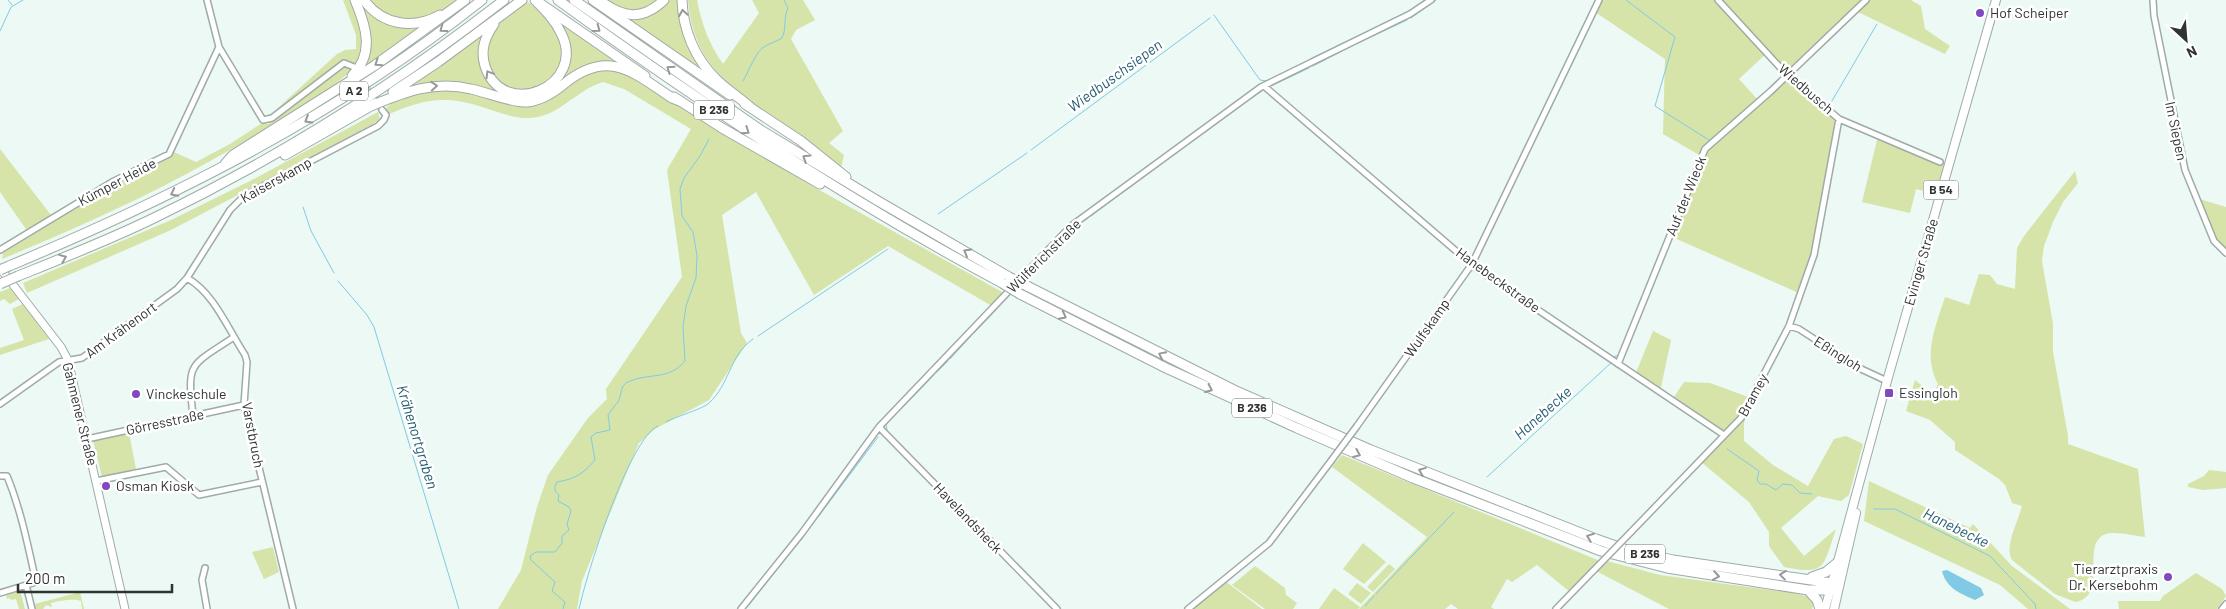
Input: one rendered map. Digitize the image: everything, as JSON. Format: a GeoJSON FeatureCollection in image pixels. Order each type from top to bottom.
{"type":"FeatureCollection","features":[{"type":"Feature","properties":{"kind":"highway"},"geometry":{"type":"LineString","coordinates":[[330,93],[358,70],[366,50],[366,32],[355,0]]}},
{"type":"Feature","properties":{"kind":"highway"},"geometry":{"type":"LineString","coordinates":[[364,0],[370,8],[383,18],[408,24],[427,21],[462,2]]}},
{"type":"Feature","properties":{"kind":"highway","name":"A 2"},"geometry":{"type":"LineString","coordinates":[[3,268],[112,223],[218,171],[356,90],[417,49],[482,0]]}},
{"type":"Feature","properties":{"kind":"highway","name":"A 2"},"geometry":{"type":"LineString","coordinates":[[0,284],[144,223],[255,166],[370,97],[428,58],[504,0]]}},
{"type":"Feature","properties":{"kind":"highway"},"geometry":{"type":"LineString","coordinates":[[519,3],[494,24],[488,32],[482,55],[486,71],[494,82],[506,91],[524,95],[549,86],[561,72],[565,58],[562,34],[551,16],[535,0]]}},
{"type":"Feature","properties":{"kind":"highway"},"geometry":{"type":"LineString","coordinates":[[535,0],[722,128],[816,182],[876,212]]}},
{"type":"Feature","properties":{"kind":"highway","name":"B 236"},"geometry":{"type":"LineString","coordinates":[[558,0],[719,113],[876,212],[1020,294],[1166,368],[1297,428],[1413,478],[1601,551],[1667,568],[1808,590],[1835,588]]}},
{"type":"Feature","properties":{"kind":"highway","name":"B 236"},"geometry":{"type":"LineString","coordinates":[[574,0],[760,129],[878,201],[1009,277],[1234,390],[1379,453],[1627,550],[1673,560],[1808,578],[1835,588]]}},
{"type":"Feature","properties":{"kind":"highway"},"geometry":{"type":"LineString","coordinates":[[593,0],[715,85],[750,107],[863,187],[878,201]]}},
{"type":"Feature","properties":{"kind":"highway"},"geometry":{"type":"LineString","coordinates":[[599,0],[614,10],[630,15],[652,10],[664,0]]}},
{"type":"Feature","properties":{"kind":"highway"},"geometry":{"type":"LineString","coordinates":[[682,0],[686,29],[698,56],[718,81],[750,107]]}},
{"type":"Feature","properties":{"kind":"highway"},"geometry":{"type":"LineString","coordinates":[[218,171],[233,155],[410,42],[462,2]]}},
{"type":"Feature","properties":{"kind":"highway"},"geometry":{"type":"LineString","coordinates":[[255,166],[274,162],[371,106],[438,62],[519,3]]}},
{"type":"Feature","properties":{"kind":"highway"},"geometry":{"type":"LineString","coordinates":[[371,106],[404,92],[438,86],[464,87],[516,101],[538,100],[579,73],[598,65],[628,69],[672,98],[680,101]]}},
{"type":"Feature","properties":{"kind":"highway"},"geometry":{"type":"LineString","coordinates":[[1808,578],[1820,575],[1837,563]]}},
{"type":"Feature","properties":{"kind":"highway"},"geometry":{"type":"LineString","coordinates":[[1808,590],[1817,600],[1820,609]]}},
{"type":"Feature","properties":{"kind":"main road","name":"Evinger Straße"},"geometry":{"type":"LineString","coordinates":[[1857,496],[1887,381],[1996,0]]}},
{"type":"Feature","properties":{"kind":"main road","name":"Gahmener Straße"},"geometry":{"type":"LineString","coordinates":[[3,268],[18,291],[61,347],[68,360],[125,609]]}},
{"type":"Feature","properties":{"kind":"main road","name":"B 54"},"geometry":{"type":"LineString","coordinates":[[1834,609],[1837,563],[1857,496]]}},
{"type":"Feature","properties":{"kind":"main road","name":"B 54"},"geometry":{"type":"LineString","coordinates":[[1825,609],[1835,588],[1855,518],[1857,496]]}},
{"type":"Feature","properties":{"kind":"street"},"geometry":{"type":"LineString","coordinates":[[207,0],[219,47],[260,118],[266,121],[312,89],[340,66],[347,63],[354,67]]}},
{"type":"Feature","properties":{"kind":"street","name":"Wülferichstraße"},"geometry":{"type":"LineString","coordinates":[[741,609],[802,533],[879,427],[1071,226],[1264,86],[1410,14],[1431,0]]}},
{"type":"Feature","properties":{"kind":"street","name":"Wulfskamp"},"geometry":{"type":"LineString","coordinates":[[1188,609],[1268,543],[1357,426],[1472,264],[1599,0]]}},
{"type":"Feature","properties":{"kind":"street","name":"Wiedbusch"},"geometry":{"type":"LineString","coordinates":[[1718,0],[1787,75],[1839,119],[1940,162]]}},
{"type":"Feature","properties":{"kind":"street","name":"Auf der Wieck"},"geometry":{"type":"LineString","coordinates":[[1618,364],[1705,149],[1866,0]]}},
{"type":"Feature","properties":{"kind":"street","name":"Im Siepen"},"geometry":{"type":"LineString","coordinates":[[2154,0],[2154,16],[2183,164],[2214,241],[2226,253]]}},
{"type":"Feature","properties":{"kind":"street","name":"Kümper Heide"},"geometry":{"type":"LineString","coordinates":[[0,250],[114,181],[169,154],[219,47]]}},
{"type":"Feature","properties":{"kind":"street","name":"Hanebeckstraße"},"geometry":{"type":"LineString","coordinates":[[1264,86],[1472,264],[1724,435]]}},
{"type":"Feature","properties":{"kind":"street","name":"Kaiserskamp"},"geometry":{"type":"LineString","coordinates":[[187,278],[236,203],[259,187],[378,126],[386,116],[382,110]]}},
{"type":"Feature","properties":{"kind":"street","name":"Bramey"},"geometry":{"type":"LineString","coordinates":[[1556,609],[1746,412],[1789,326],[1814,255],[1839,119]]}},
{"type":"Feature","properties":{"kind":"street","name":"Varstbruch"},"geometry":{"type":"LineString","coordinates":[[187,278],[202,288],[245,354],[247,362],[244,405],[292,609]]}},
{"type":"Feature","properties":{"kind":"street","name":"Am Krähenort"},"geometry":{"type":"LineString","coordinates":[[0,404],[59,362],[78,360],[85,356],[177,289],[187,278]]}},
{"type":"Feature","properties":{"kind":"street","name":"Eßingloh"},"geometry":{"type":"LineString","coordinates":[[1789,326],[1799,329],[1859,368],[1887,381]]}},
{"type":"Feature","properties":{"kind":"street"},"geometry":{"type":"LineString","coordinates":[[193,416],[190,385],[192,368],[198,361],[234,337]]}},
{"type":"Feature","properties":{"kind":"street","name":"Görresstraße"},"geometry":{"type":"LineString","coordinates":[[86,439],[244,405]]}},
{"type":"Feature","properties":{"kind":"street","name":"Havelandsheck"},"geometry":{"type":"LineString","coordinates":[[879,427],[1057,609]]}},
{"type":"Feature","properties":{"kind":"street"},"geometry":{"type":"LineString","coordinates":[[96,481],[166,467],[199,495],[262,482]]}},
{"type":"Feature","properties":{"kind":"street"},"geometry":{"type":"LineString","coordinates":[[0,476],[7,476],[14,492],[36,582],[0,594]]}},
{"type":"Feature","properties":{"kind":"street"},"geometry":{"type":"LineString","coordinates":[[205,568],[202,580],[207,609]]}},
{"type":"Feature","properties":{"kind":"street"},"geometry":{"type":"LineString","coordinates":[[26,585],[32,609]]}},
{"type":"Feature","properties":{"kind":"street"},"geometry":{"type":"LineString","coordinates":[[2222,609],[2226,604]]}},
{"type":"Feature","properties":{"kind":"green space"},"geometry":{"type":"Polygon","coordinates":[[[343,0],[350,0],[361,32],[360,55],[356,64],[346,60],[341,63],[267,118],[337,54],[345,50],[356,49],[356,35],[343,0]]]}},
{"type":"Feature","properties":{"kind":"green space"},"geometry":{"type":"Polygon","coordinates":[[[358,0],[391,25],[403,27],[426,25],[363,68],[366,61],[358,0]]]}},
{"type":"Feature","properties":{"kind":"green space"},"geometry":{"type":"Polygon","coordinates":[[[369,0],[459,0],[448,8],[424,18],[401,19],[379,9],[369,0]]]}},
{"type":"Feature","properties":{"kind":"green space"},"geometry":{"type":"Polygon","coordinates":[[[602,0],[657,0],[643,8],[630,10],[602,0]]]}},
{"type":"Feature","properties":{"kind":"green space"},"geometry":{"type":"Polygon","coordinates":[[[668,0],[679,0],[681,17],[710,76],[627,19],[668,0]]]}},
{"type":"Feature","properties":{"kind":"green space"},"geometry":{"type":"Polygon","coordinates":[[[688,0],[697,0],[707,34],[723,64],[759,13],[752,0],[803,0],[815,20],[796,30],[791,39],[843,131],[829,143],[844,155],[841,169],[794,132],[751,102],[720,76],[708,61],[698,43],[692,24],[688,0]]]}},
{"type":"Feature","properties":{"kind":"green space"},"geometry":{"type":"Polygon","coordinates":[[[1601,0],[1864,0],[1787,75],[1839,119],[1814,255],[1801,294],[1670,236],[1701,156],[1663,134],[1665,59],[1595,12],[1601,0]],[[1767,53],[1739,79],[1759,101],[1786,75],[1767,53]]]}},
{"type":"Feature","properties":{"kind":"green space"},"geometry":{"type":"Polygon","coordinates":[[[1869,0],[1911,0],[1921,6],[1925,29],[1950,46],[1945,54],[1858,12],[1869,0]]]}},
{"type":"Feature","properties":{"kind":"green space"},"geometry":{"type":"Polygon","coordinates":[[[527,1],[551,25],[557,35],[562,52],[558,67],[550,79],[537,87],[523,90],[509,88],[497,80],[489,64],[487,49],[489,37],[494,29],[527,1]]]}},
{"type":"Feature","properties":{"kind":"green space"},"geometry":{"type":"Polygon","coordinates":[[[558,20],[617,63],[595,63],[583,66],[537,98],[517,99],[469,85],[407,89],[482,35],[479,48],[482,68],[492,84],[527,98],[537,96],[564,73],[558,20]]]}},
{"type":"Feature","properties":{"kind":"green space"},"geometry":{"type":"Polygon","coordinates":[[[344,66],[353,69],[318,96],[214,159],[110,212],[2,259],[3,253],[98,195],[174,152],[196,162],[230,144],[262,123],[268,124],[344,66]]]}},
{"type":"Feature","properties":{"kind":"green space"},"geometry":{"type":"Polygon","coordinates":[[[606,69],[622,72],[814,187],[1004,293],[992,306],[888,246],[814,295],[756,192],[722,215],[741,333],[747,343],[709,400],[655,429],[639,443],[582,581],[577,609],[498,609],[521,570],[537,507],[548,475],[588,418],[607,399],[606,389],[682,277],[667,170],[691,129],[624,89],[603,82],[584,91],[551,113],[531,118],[511,116],[479,106],[443,100],[422,102],[389,114],[386,108],[408,96],[441,91],[473,94],[516,106],[529,107],[546,102],[583,75],[606,69]]]}},
{"type":"Feature","properties":{"kind":"green space"},"geometry":{"type":"Polygon","coordinates":[[[378,112],[380,119],[370,126],[171,230],[27,293],[23,283],[171,220],[254,179],[378,112]]]}},
{"type":"Feature","properties":{"kind":"green space"},"geometry":{"type":"Polygon","coordinates":[[[1878,136],[1948,164],[1940,195],[1916,189],[1910,213],[1862,202],[1878,136]]]}},
{"type":"Feature","properties":{"kind":"green space"},"geometry":{"type":"Polygon","coordinates":[[[0,149],[51,215],[28,232],[0,192],[0,149]]]}},
{"type":"Feature","properties":{"kind":"green space"},"geometry":{"type":"Polygon","coordinates":[[[2075,171],[2078,183],[2063,202],[2053,222],[2044,246],[2042,261],[2053,324],[2053,352],[2068,444],[2138,469],[2145,537],[2110,533],[2098,539],[2095,548],[2091,590],[2085,598],[2075,602],[2055,594],[2012,560],[2010,554],[2011,541],[2022,506],[2012,503],[2005,485],[1955,450],[1955,442],[1930,420],[1906,411],[1915,380],[1933,395],[1938,384],[1933,373],[1931,351],[1932,341],[1945,297],[1969,305],[1979,274],[1990,275],[1997,284],[2015,289],[2017,248],[2024,236],[2075,171]]]}},
{"type":"Feature","properties":{"kind":"green space"},"geometry":{"type":"Polygon","coordinates":[[[2196,198],[2226,207],[2226,251],[2214,239],[2196,198]]]}},
{"type":"Feature","properties":{"kind":"green space"},"geometry":{"type":"Polygon","coordinates":[[[10,288],[19,299],[10,304],[4,299],[0,301],[0,292],[10,288]]]}},
{"type":"Feature","properties":{"kind":"green space"},"geometry":{"type":"Polygon","coordinates":[[[23,304],[49,339],[0,355],[0,348],[24,340],[12,309],[23,304]]]}},
{"type":"Feature","properties":{"kind":"green space"},"geometry":{"type":"Polygon","coordinates":[[[1653,331],[1671,340],[1660,392],[1635,375],[1653,331]]]}},
{"type":"Feature","properties":{"kind":"green space"},"geometry":{"type":"Polygon","coordinates":[[[1684,382],[1710,383],[1751,398],[1744,423],[1744,441],[1773,465],[1808,486],[1834,439],[1846,436],[1863,444],[1849,495],[1841,501],[1818,496],[1781,528],[1804,556],[1836,529],[1825,560],[1816,569],[1784,567],[1769,546],[1769,532],[1749,502],[1700,461],[1723,435],[1672,400],[1684,382]]]}},
{"type":"Feature","properties":{"kind":"green space"},"geometry":{"type":"Polygon","coordinates":[[[129,433],[136,469],[102,477],[93,440],[129,433]]]}},
{"type":"Feature","properties":{"kind":"green space"},"geometry":{"type":"Polygon","coordinates":[[[1342,455],[1600,561],[1570,592],[1537,565],[1512,582],[1507,579],[1491,607],[1494,609],[1458,609],[1451,604],[1445,609],[1359,609],[1427,537],[1332,467],[1342,455]]]}},
{"type":"Feature","properties":{"kind":"green space"},"geometry":{"type":"Polygon","coordinates":[[[2209,470],[2226,472],[2226,488],[2203,490],[2188,487],[2188,484],[2204,476],[2209,470]]]}},
{"type":"Feature","properties":{"kind":"green space"},"geometry":{"type":"Polygon","coordinates":[[[1869,481],[1970,528],[1973,524],[2012,566],[2070,609],[2028,609],[2000,585],[1864,521],[1869,481]]]}},
{"type":"Feature","properties":{"kind":"green space"},"geometry":{"type":"Polygon","coordinates":[[[1363,543],[1386,562],[1364,584],[1343,569],[1363,543]]]}},
{"type":"Feature","properties":{"kind":"green space"},"geometry":{"type":"Polygon","coordinates":[[[273,547],[279,572],[264,579],[252,552],[273,547]]]}},
{"type":"Feature","properties":{"kind":"green space"},"geometry":{"type":"Polygon","coordinates":[[[1607,561],[1660,575],[1793,593],[1810,597],[1814,603],[1812,609],[1669,609],[1596,571],[1607,561]]]}},
{"type":"Feature","properties":{"kind":"green space"},"geometry":{"type":"Polygon","coordinates":[[[1389,564],[1395,569],[1373,592],[1367,587],[1389,564]]]}},
{"type":"Feature","properties":{"kind":"green space"},"geometry":{"type":"Polygon","coordinates":[[[1255,566],[1285,588],[1286,595],[1297,603],[1293,609],[1265,609],[1232,585],[1255,566]]]}},
{"type":"Feature","properties":{"kind":"green space"},"geometry":{"type":"Polygon","coordinates":[[[2196,573],[2222,589],[2226,596],[2217,609],[2119,609],[2118,601],[2160,601],[2163,596],[2196,573]]]}},
{"type":"Feature","properties":{"kind":"green space"},"geometry":{"type":"Polygon","coordinates":[[[1225,581],[1262,609],[1191,609],[1225,581]]]}},
{"type":"Feature","properties":{"kind":"green space"},"geometry":{"type":"Polygon","coordinates":[[[1357,583],[1371,593],[1361,604],[1348,594],[1357,583]]]}},
{"type":"Feature","properties":{"kind":"green space"},"geometry":{"type":"Polygon","coordinates":[[[1334,588],[1360,607],[1358,609],[1319,609],[1334,588]]]}},
{"type":"Feature","properties":{"kind":"green space"},"geometry":{"type":"Polygon","coordinates":[[[17,591],[21,594],[25,609],[19,609],[16,599],[7,599],[6,595],[17,591]]]}},
{"type":"Feature","properties":{"kind":"green space"},"geometry":{"type":"Polygon","coordinates":[[[80,592],[84,609],[82,609],[81,601],[66,600],[51,603],[52,607],[46,605],[43,609],[36,609],[35,604],[80,592]]]}},
{"type":"Feature","properties":{"kind":"water"},"geometry":{"type":"Polygon","coordinates":[[[1947,570],[1981,588],[1984,595],[1975,600],[1955,590],[1944,577],[1942,571],[1947,570]]]}},
{"type":"Feature","properties":{"kind":"waterway"},"geometry":{"type":"LineString","coordinates":[[8,0],[12,5]]}},
{"type":"Feature","properties":{"kind":"waterway"},"geometry":{"type":"LineString","coordinates":[[0,31],[11,7],[23,0]]}},
{"type":"Feature","properties":{"kind":"waterway"},"geometry":{"type":"LineString","coordinates":[[743,81],[761,49],[782,38],[788,8],[784,0]]}},
{"type":"Feature","properties":{"kind":"waterway","name":"Wiedbuschsiepen"},"geometry":{"type":"LineString","coordinates":[[1420,4],[1425,0]]}},
{"type":"Feature","properties":{"kind":"waterway"},"geometry":{"type":"LineString","coordinates":[[1411,18],[1436,0]]}},
{"type":"Feature","properties":{"kind":"waterway","name":"Wiedbuschsiepen"},"geometry":{"type":"LineString","coordinates":[[1626,0],[1675,37],[1655,106],[1709,140]]}},
{"type":"Feature","properties":{"kind":"waterway","name":"Wiedbuschsiepen"},"geometry":{"type":"LineString","coordinates":[[1310,59],[1415,8]]}},
{"type":"Feature","properties":{"kind":"waterway","name":"Wiedbuschsiepen"},"geometry":{"type":"LineString","coordinates":[[1214,15],[1260,80],[1267,81],[1305,62]]}},
{"type":"Feature","properties":{"kind":"waterway","name":"Wiedbuschsiepen"},"geometry":{"type":"LineString","coordinates":[[1031,150],[1210,18]]}},
{"type":"Feature","properties":{"kind":"waterway"},"geometry":{"type":"LineString","coordinates":[[1345,49],[1407,20]]}},
{"type":"Feature","properties":{"kind":"waterway"},"geometry":{"type":"LineString","coordinates":[[1791,75],[1829,106],[1877,24]]}},
{"type":"Feature","properties":{"kind":"waterway"},"geometry":{"type":"LineString","coordinates":[[1313,66],[1340,52]]}},
{"type":"Feature","properties":{"kind":"waterway"},"geometry":{"type":"LineString","coordinates":[[1273,85],[1309,68]]}},
{"type":"Feature","properties":{"kind":"waterway"},"geometry":{"type":"LineString","coordinates":[[1250,99],[1262,91]]}},
{"type":"Feature","properties":{"kind":"waterway"},"geometry":{"type":"LineString","coordinates":[[1740,114],[1759,97]]}},
{"type":"Feature","properties":{"kind":"waterway"},"geometry":{"type":"LineString","coordinates":[[1204,133],[1247,101]]}},
{"type":"Feature","properties":{"kind":"waterway"},"geometry":{"type":"LineString","coordinates":[[1705,145],[1736,117]]}},
{"type":"Feature","properties":{"kind":"waterway"},"geometry":{"type":"LineString","coordinates":[[1156,168],[1200,135]]}},
{"type":"Feature","properties":{"kind":"waterway"},"geometry":{"type":"LineString","coordinates":[[563,609],[565,602],[552,591],[555,582],[531,560],[530,556],[536,552],[555,552],[562,543],[562,536],[569,530],[567,524],[571,511],[569,507],[558,501],[559,495],[555,491],[555,486],[557,482],[578,475],[595,460],[591,437],[596,433],[610,430],[608,415],[618,402],[625,383],[665,374],[679,367],[685,361],[683,327],[686,306],[696,278],[697,256],[693,232],[682,216],[680,189],[684,178],[700,156],[709,139]]}},
{"type":"Feature","properties":{"kind":"waterway","name":"Wiedbuschsiepen"},"geometry":{"type":"LineString","coordinates":[[1658,259],[1702,149]]}},
{"type":"Feature","properties":{"kind":"waterway","name":"Wiedbuschsiepen"},"geometry":{"type":"LineString","coordinates":[[938,214],[1027,153]]}},
{"type":"Feature","properties":{"kind":"waterway"},"geometry":{"type":"LineString","coordinates":[[1122,193],[1153,170]]}},
{"type":"Feature","properties":{"kind":"waterway"},"geometry":{"type":"LineString","coordinates":[[1091,216],[1119,195]]}},
{"type":"Feature","properties":{"kind":"waterway","name":"Krähenortgraben"},"geometry":{"type":"LineString","coordinates":[[303,207],[311,231],[334,273]]}},
{"type":"Feature","properties":{"kind":"waterway"},"geometry":{"type":"LineString","coordinates":[[1074,228],[1089,217]]}},
{"type":"Feature","properties":{"kind":"waterway"},"geometry":{"type":"LineString","coordinates":[[1064,239],[1071,230]]}},
{"type":"Feature","properties":{"kind":"waterway"},"geometry":{"type":"LineString","coordinates":[[1053,249],[1062,240]]}},
{"type":"Feature","properties":{"kind":"waterway","name":"Wiedbuschsiepen"},"geometry":{"type":"LineString","coordinates":[[758,336],[888,249]]}},
{"type":"Feature","properties":{"kind":"waterway"},"geometry":{"type":"LineString","coordinates":[[1029,275],[1049,253]]}},
{"type":"Feature","properties":{"kind":"waterway","name":"Wiedbuschsiepen"},"geometry":{"type":"LineString","coordinates":[[1650,278],[1656,262]]}},
{"type":"Feature","properties":{"kind":"waterway","name":"Krähenortgraben"},"geometry":{"type":"LineString","coordinates":[[338,281],[367,315],[374,327],[459,609]]}},
{"type":"Feature","properties":{"kind":"waterway","name":"Wiedbuschsiepen"},"geometry":{"type":"LineString","coordinates":[[1637,310],[1649,281]]}},
{"type":"Feature","properties":{"kind":"waterway"},"geometry":{"type":"LineString","coordinates":[[974,333],[996,310]]}},
{"type":"Feature","properties":{"kind":"waterway","name":"Wiedbuschsiepen"},"geometry":{"type":"LineString","coordinates":[[1626,337],[1629,329]]}},
{"type":"Feature","properties":{"kind":"waterway"},"geometry":{"type":"LineString","coordinates":[[950,359],[971,336]]}},
{"type":"Feature","properties":{"kind":"waterway","name":"Wiedbuschsiepen"},"geometry":{"type":"LineString","coordinates":[[666,422],[709,403],[721,387],[739,353],[753,339]]}},
{"type":"Feature","properties":{"kind":"waterway","name":"Wiedbuschsiepen"},"geometry":{"type":"LineString","coordinates":[[1613,357],[1619,355]]}},
{"type":"Feature","properties":{"kind":"waterway"},"geometry":{"type":"LineString","coordinates":[[937,372],[948,361]]}},
{"type":"Feature","properties":{"kind":"waterway","name":"Hanebecke"},"geometry":{"type":"LineString","coordinates":[[1487,477],[1612,362]]}},
{"type":"Feature","properties":{"kind":"waterway","name":"Hanebecke"},"geometry":{"type":"LineString","coordinates":[[1625,372],[1699,421]]}},
{"type":"Feature","properties":{"kind":"waterway"},"geometry":{"type":"LineString","coordinates":[[904,406],[934,375]]}},
{"type":"Feature","properties":{"kind":"waterway"},"geometry":{"type":"LineString","coordinates":[[887,430],[886,424],[901,409]]}},
{"type":"Feature","properties":{"kind":"waterway","name":"Wiedbuschsiepen"},"geometry":{"type":"LineString","coordinates":[[579,609],[599,540],[622,480],[634,455],[647,436],[658,426]]}},
{"type":"Feature","properties":{"kind":"waterway"},"geometry":{"type":"LineString","coordinates":[[818,517],[878,437]]}},
{"type":"Feature","properties":{"kind":"waterway","name":"Hanebecke"},"geometry":{"type":"LineString","coordinates":[[1727,449],[1759,471],[1757,480],[1760,484],[1766,484],[1776,490],[1783,484],[1792,485],[1800,493],[1812,494]]}},
{"type":"Feature","properties":{"kind":"waterway","name":"Hanebecke"},"geometry":{"type":"LineString","coordinates":[[1874,509],[1895,509],[1990,556],[2035,604],[2036,609]]}},
{"type":"Feature","properties":{"kind":"waterway","name":"Hanebecke"},"geometry":{"type":"LineString","coordinates":[[1376,594],[1454,512]]}},
{"type":"Feature","properties":{"kind":"waterway"},"geometry":{"type":"LineString","coordinates":[[800,541],[815,520]]}},
{"type":"Feature","properties":{"kind":"waterway"},"geometry":{"type":"LineString","coordinates":[[768,580],[798,543]]}},
{"type":"Feature","properties":{"kind":"waterway"},"geometry":{"type":"LineString","coordinates":[[749,605],[766,583]]}},
{"type":"Feature","properties":{"kind":"waterway","name":"Hanebecke"},"geometry":{"type":"LineString","coordinates":[[1365,606],[1374,596]]}},
{"type":"Feature","properties":{"kind":"tunnel"},"geometry":{"type":"LineString","coordinates":[[359,73],[378,104]]}},
{"type":"Feature","properties":{"kind":"place","name":"Hof Scheiper"},"geometry":{"type":"Point","coordinates":[1980,13]}},
{"type":"Feature","properties":{"kind":"place","name":"Essingloh"},"geometry":{"type":"Point","coordinates":[1889,393]}},
{"type":"Feature","properties":{"kind":"place","name":"Vinckeschule"},"geometry":{"type":"Point","coordinates":[136,394]}},
{"type":"Feature","properties":{"kind":"place","name":"Osman Kiosk"},"geometry":{"type":"Point","coordinates":[106,486]}},
{"type":"Feature","properties":{"kind":"place","name":"Tierarztpraxis Dr. Kersebohm"},"geometry":{"type":"Point","coordinates":[2168,577]}}]}
